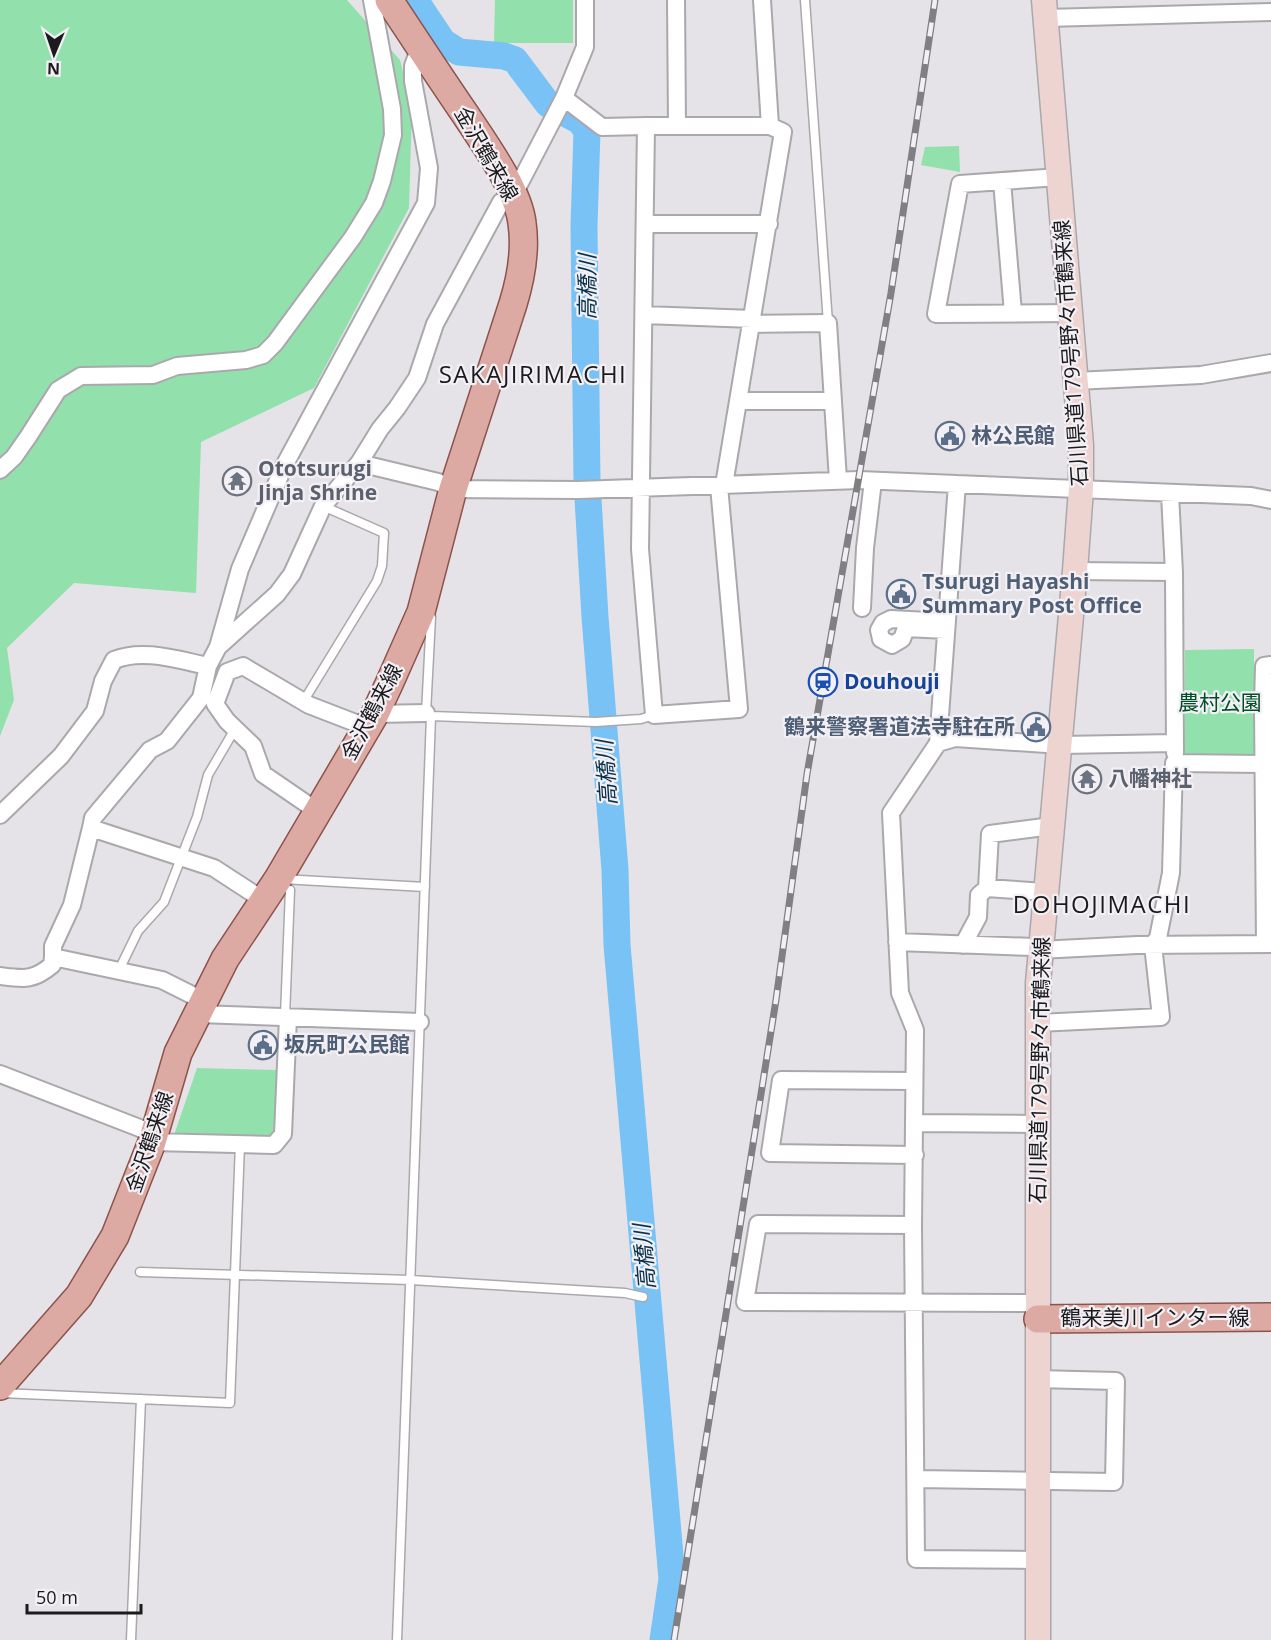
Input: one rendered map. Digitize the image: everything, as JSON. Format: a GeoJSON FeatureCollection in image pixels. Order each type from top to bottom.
{"type":"FeatureCollection","features":[{"type":"Feature","properties":{"kind":"main road","name":"金沢鶴来線"},"geometry":{"type":"LineString","coordinates":[[0,1386],[79,1296],[115,1236],[154,1138],[178,1053],[225,959],[277,890],[317,811],[371,720],[421,612],[453,489],[521,277],[522,221],[513,196],[489,152],[389,0]]}},
{"type":"Feature","properties":{"kind":"main road","name":"石川県道179号野々市鶴来線"},"geometry":{"type":"LineString","coordinates":[[1038,1640],[1039,950],[1075,571],[1082,445],[1045,9]]}},
{"type":"Feature","properties":{"kind":"main road","name":"鶴来美川インター線"},"geometry":{"type":"LineString","coordinates":[[1038,1311],[1271,1317]]}},
{"type":"Feature","properties":{"kind":"street"},"geometry":{"type":"LineString","coordinates":[[0,470],[28,437],[58,390],[81,376],[153,375],[177,366],[246,360],[263,355],[275,343],[353,237],[374,203],[381,181],[393,135],[392,109],[372,0]]}},
{"type":"Feature","properties":{"kind":"street"},"geometry":{"type":"LineString","coordinates":[[218,647],[282,587],[292,574],[323,506],[358,464],[417,378],[435,324],[501,202],[513,196],[560,106],[585,47],[585,0]]}},
{"type":"Feature","properties":{"kind":"street"},"geometry":{"type":"LineString","coordinates":[[676,0],[677,126]]}},
{"type":"Feature","properties":{"kind":"street"},"geometry":{"type":"LineString","coordinates":[[762,0],[771,126]]}},
{"type":"Feature","properties":{"kind":"street"},"geometry":{"type":"LineString","coordinates":[[1045,9],[1236,6],[1271,12]]}},
{"type":"Feature","properties":{"kind":"street"},"geometry":{"type":"LineString","coordinates":[[0,976],[24,979],[40,975],[52,965],[53,946],[72,905],[93,818],[150,750],[167,741],[201,698],[208,666],[218,647],[240,569],[284,466],[426,203],[429,168],[412,66],[420,47]]}},
{"type":"Feature","properties":{"kind":"street"},"geometry":{"type":"LineString","coordinates":[[560,106],[602,127],[646,126],[771,126],[783,132],[753,321],[722,486],[739,709],[654,715],[640,549],[646,126]]}},
{"type":"Feature","properties":{"kind":"street"},"geometry":{"type":"LineString","coordinates":[[1059,177],[960,184],[936,314],[1070,313]]}},
{"type":"Feature","properties":{"kind":"street"},"geometry":{"type":"LineString","coordinates":[[1002,181],[1013,313]]}},
{"type":"Feature","properties":{"kind":"street"},"geometry":{"type":"LineString","coordinates":[[646,224],[768,224]]}},
{"type":"Feature","properties":{"kind":"street"},"geometry":{"type":"LineString","coordinates":[[644,315],[828,323],[838,480]]}},
{"type":"Feature","properties":{"kind":"street"},"geometry":{"type":"LineString","coordinates":[[1075,381],[1201,375],[1271,363]]}},
{"type":"Feature","properties":{"kind":"street"},"geometry":{"type":"LineString","coordinates":[[739,401],[833,401]]}},
{"type":"Feature","properties":{"kind":"street"},"geometry":{"type":"LineString","coordinates":[[358,464],[438,482],[453,489],[641,489],[838,480],[1251,496],[1271,500]]}},
{"type":"Feature","properties":{"kind":"street"},"geometry":{"type":"LineString","coordinates":[[862,608],[865,548],[873,481]]}},
{"type":"Feature","properties":{"kind":"street"},"geometry":{"type":"LineString","coordinates":[[957,484],[938,743],[891,813],[900,993],[915,1030],[913,1225],[916,1559],[1037,1560]]}},
{"type":"Feature","properties":{"kind":"street"},"geometry":{"type":"LineString","coordinates":[[1038,1023],[1161,1017],[1153,945],[1158,938],[1171,873],[1175,743],[1174,572],[1170,494]]}},
{"type":"Feature","properties":{"kind":"street"},"geometry":{"type":"LineString","coordinates":[[1075,571],[1174,572]]}},
{"type":"Feature","properties":{"kind":"street"},"geometry":{"type":"LineString","coordinates":[[0,815],[61,756],[95,711],[103,681],[114,660],[126,655],[144,655],[208,666]]}},
{"type":"Feature","properties":{"kind":"street"},"geometry":{"type":"LineString","coordinates":[[897,942],[1033,947],[1039,950],[1153,945],[1268,944],[1267,706],[1264,666],[1271,665]]}},
{"type":"Feature","properties":{"kind":"street"},"geometry":{"type":"LineString","coordinates":[[317,811],[263,774],[253,746],[215,704],[226,672],[243,666],[303,702],[371,720],[428,714]]}},
{"type":"Feature","properties":{"kind":"street"},"geometry":{"type":"LineString","coordinates":[[938,743],[955,738],[1060,745],[1175,743]]}},
{"type":"Feature","properties":{"kind":"street"},"geometry":{"type":"LineString","coordinates":[[1174,763],[1266,760]]}},
{"type":"Feature","properties":{"kind":"street"},"geometry":{"type":"LineString","coordinates":[[963,945],[978,917],[979,896],[987,888],[990,834],[1052,826]]}},
{"type":"Feature","properties":{"kind":"street"},"geometry":{"type":"LineString","coordinates":[[91,828],[277,890]]}},
{"type":"Feature","properties":{"kind":"street"},"geometry":{"type":"LineString","coordinates":[[987,888],[1045,892]]}},
{"type":"Feature","properties":{"kind":"street"},"geometry":{"type":"LineString","coordinates":[[53,957],[162,980],[201,1007],[286,1017],[420,1022]]}},
{"type":"Feature","properties":{"kind":"street"},"geometry":{"type":"LineString","coordinates":[[0,1074],[154,1138],[274,1145],[283,1134],[286,1017]]}},
{"type":"Feature","properties":{"kind":"street"},"geometry":{"type":"LineString","coordinates":[[914,1081],[781,1080],[770,1153],[915,1155]]}},
{"type":"Feature","properties":{"kind":"street"},"geometry":{"type":"LineString","coordinates":[[914,1123],[1038,1124]]}},
{"type":"Feature","properties":{"kind":"street"},"geometry":{"type":"LineString","coordinates":[[913,1225],[758,1224],[745,1302],[914,1302],[1038,1311]]}},
{"type":"Feature","properties":{"kind":"street"},"geometry":{"type":"LineString","coordinates":[[916,1479],[1114,1482],[1116,1381],[1037,1379]]}},
{"type":"Feature","properties":{"kind":"lane"},"geometry":{"type":"LineString","coordinates":[[805,0],[828,323]]}},
{"type":"Feature","properties":{"kind":"lane"},"geometry":{"type":"LineString","coordinates":[[303,702],[377,581],[382,566],[384,533],[323,506]]}},
{"type":"Feature","properties":{"kind":"lane"},"geometry":{"type":"LineString","coordinates":[[397,1640],[425,887],[431,617],[421,612]]}},
{"type":"Feature","properties":{"kind":"lane"},"geometry":{"type":"LineString","coordinates":[[428,714],[600,722],[641,719],[654,715]]}},
{"type":"Feature","properties":{"kind":"lane"},"geometry":{"type":"LineString","coordinates":[[120,970],[138,931],[164,902],[197,817],[208,775],[236,729]]}},
{"type":"Feature","properties":{"kind":"lane"},"geometry":{"type":"LineString","coordinates":[[286,1017],[277,890],[425,887]]}},
{"type":"Feature","properties":{"kind":"lane"},"geometry":{"type":"LineString","coordinates":[[0,1393],[230,1403],[240,1143]]}},
{"type":"Feature","properties":{"kind":"lane"},"geometry":{"type":"LineString","coordinates":[[140,1272],[411,1280],[625,1293],[643,1297]]}},
{"type":"Feature","properties":{"kind":"lane"},"geometry":{"type":"LineString","coordinates":[[131,1640],[141,1399]]}},
{"type":"Feature","properties":{"kind":"green space"},"geometry":{"type":"Polygon","coordinates":[[[0,0],[347,0],[400,60],[412,107],[409,208],[314,388],[201,442],[196,593],[74,583],[7,648],[14,700],[0,736],[0,0]]]}},
{"type":"Feature","properties":{"kind":"green space"},"geometry":{"type":"Polygon","coordinates":[[[495,0],[573,0],[573,43],[494,43],[495,0]]]}},
{"type":"Feature","properties":{"kind":"green space"},"geometry":{"type":"Polygon","coordinates":[[[959,146],[960,172],[921,165],[925,147],[959,146]]]}},
{"type":"Feature","properties":{"kind":"green space","name":"農村公園"},"geometry":{"type":"Polygon","coordinates":[[[1254,649],[1254,757],[1185,757],[1185,650],[1254,649]]]}},
{"type":"Feature","properties":{"kind":"green space"},"geometry":{"type":"Polygon","coordinates":[[[197,1068],[279,1070],[277,1131],[270,1139],[174,1135],[197,1068]]]}},
{"type":"Feature","properties":{"kind":"waterway","name":"高橋川"},"geometry":{"type":"LineString","coordinates":[[415,0],[443,42],[459,52],[504,56],[515,60],[548,104],[580,121],[587,131],[584,226],[587,482],[615,870],[617,945],[672,1579],[663,1640]]}},
{"type":"Feature","properties":{"kind":"railway"},"geometry":{"type":"LineString","coordinates":[[674,1640],[776,1000],[807,774],[891,293],[935,0]]}},
{"type":"Feature","properties":{"kind":"place","name":"林公民館"},"geometry":{"type":"Point","coordinates":[950,436]}},
{"type":"Feature","properties":{"kind":"place","name":"Ototsurugi Jinja Shrine"},"geometry":{"type":"Point","coordinates":[237,481]}},
{"type":"Feature","properties":{"kind":"place","name":"Tsurugi Hayashi Summary Post Office"},"geometry":{"type":"Point","coordinates":[901,594]}},
{"type":"Feature","properties":{"kind":"place","name":"Douhouji"},"geometry":{"type":"Point","coordinates":[823,682]}},
{"type":"Feature","properties":{"kind":"place","name":"鶴来警察署道法寺駐在所"},"geometry":{"type":"Point","coordinates":[1036,727]}},
{"type":"Feature","properties":{"kind":"place","name":"八幡神社"},"geometry":{"type":"Point","coordinates":[1087,779]}},
{"type":"Feature","properties":{"kind":"place","name":"坂尻町公民館"},"geometry":{"type":"Point","coordinates":[263,1045]}},
{"type":"Feature","properties":{"kind":"district","name":"SAKAJIRIMACHI"},"geometry":{"type":"Point","coordinates":[533,375]}},
{"type":"Feature","properties":{"kind":"district","name":"DOHOJIMACHI"},"geometry":{"type":"Point","coordinates":[1102,905]}}]}
